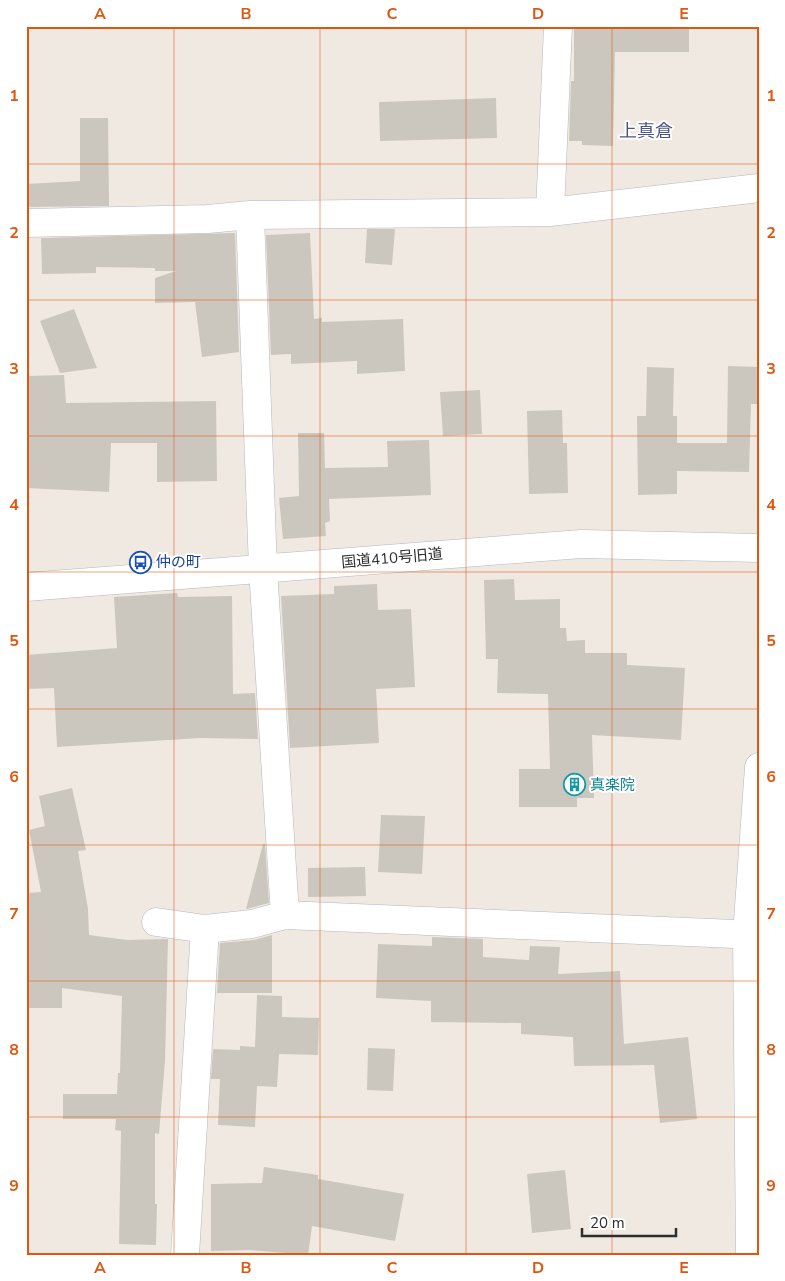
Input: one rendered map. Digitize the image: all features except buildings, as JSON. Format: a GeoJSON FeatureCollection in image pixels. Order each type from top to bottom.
{"type":"FeatureCollection","features":[{"type":"Feature","properties":{"kind":"street"},"geometry":{"type":"LineString","coordinates":[[550,212],[558,26]]}},
{"type":"Feature","properties":{"kind":"street"},"geometry":{"type":"LineString","coordinates":[[26,223],[208,219],[250,215],[550,212],[759,188]]}},
{"type":"Feature","properties":{"kind":"street"},"geometry":{"type":"LineString","coordinates":[[250,215],[263,569],[285,915]]}},
{"type":"Feature","properties":{"kind":"street","name":"国道410号旧道"},"geometry":{"type":"LineString","coordinates":[[26,587],[581,544],[759,548]]}},
{"type":"Feature","properties":{"kind":"street"},"geometry":{"type":"LineString","coordinates":[[750,1255],[753,935],[759,767]]}},
{"type":"Feature","properties":{"kind":"street"},"geometry":{"type":"LineString","coordinates":[[156,922],[205,929],[252,924],[285,915],[753,935]]}},
{"type":"Feature","properties":{"kind":"street"},"geometry":{"type":"LineString","coordinates":[[185,1255],[205,929]]}},
{"type":"Feature","properties":{"kind":"place","name":"仲の町"},"geometry":{"type":"Point","coordinates":[140,562]}},
{"type":"Feature","properties":{"kind":"place","name":"真楽院"},"geometry":{"type":"Point","coordinates":[574,785]}},
{"type":"Feature","properties":{"kind":"district","name":"上真倉"},"geometry":{"type":"Point","coordinates":[646,131]}}]}
